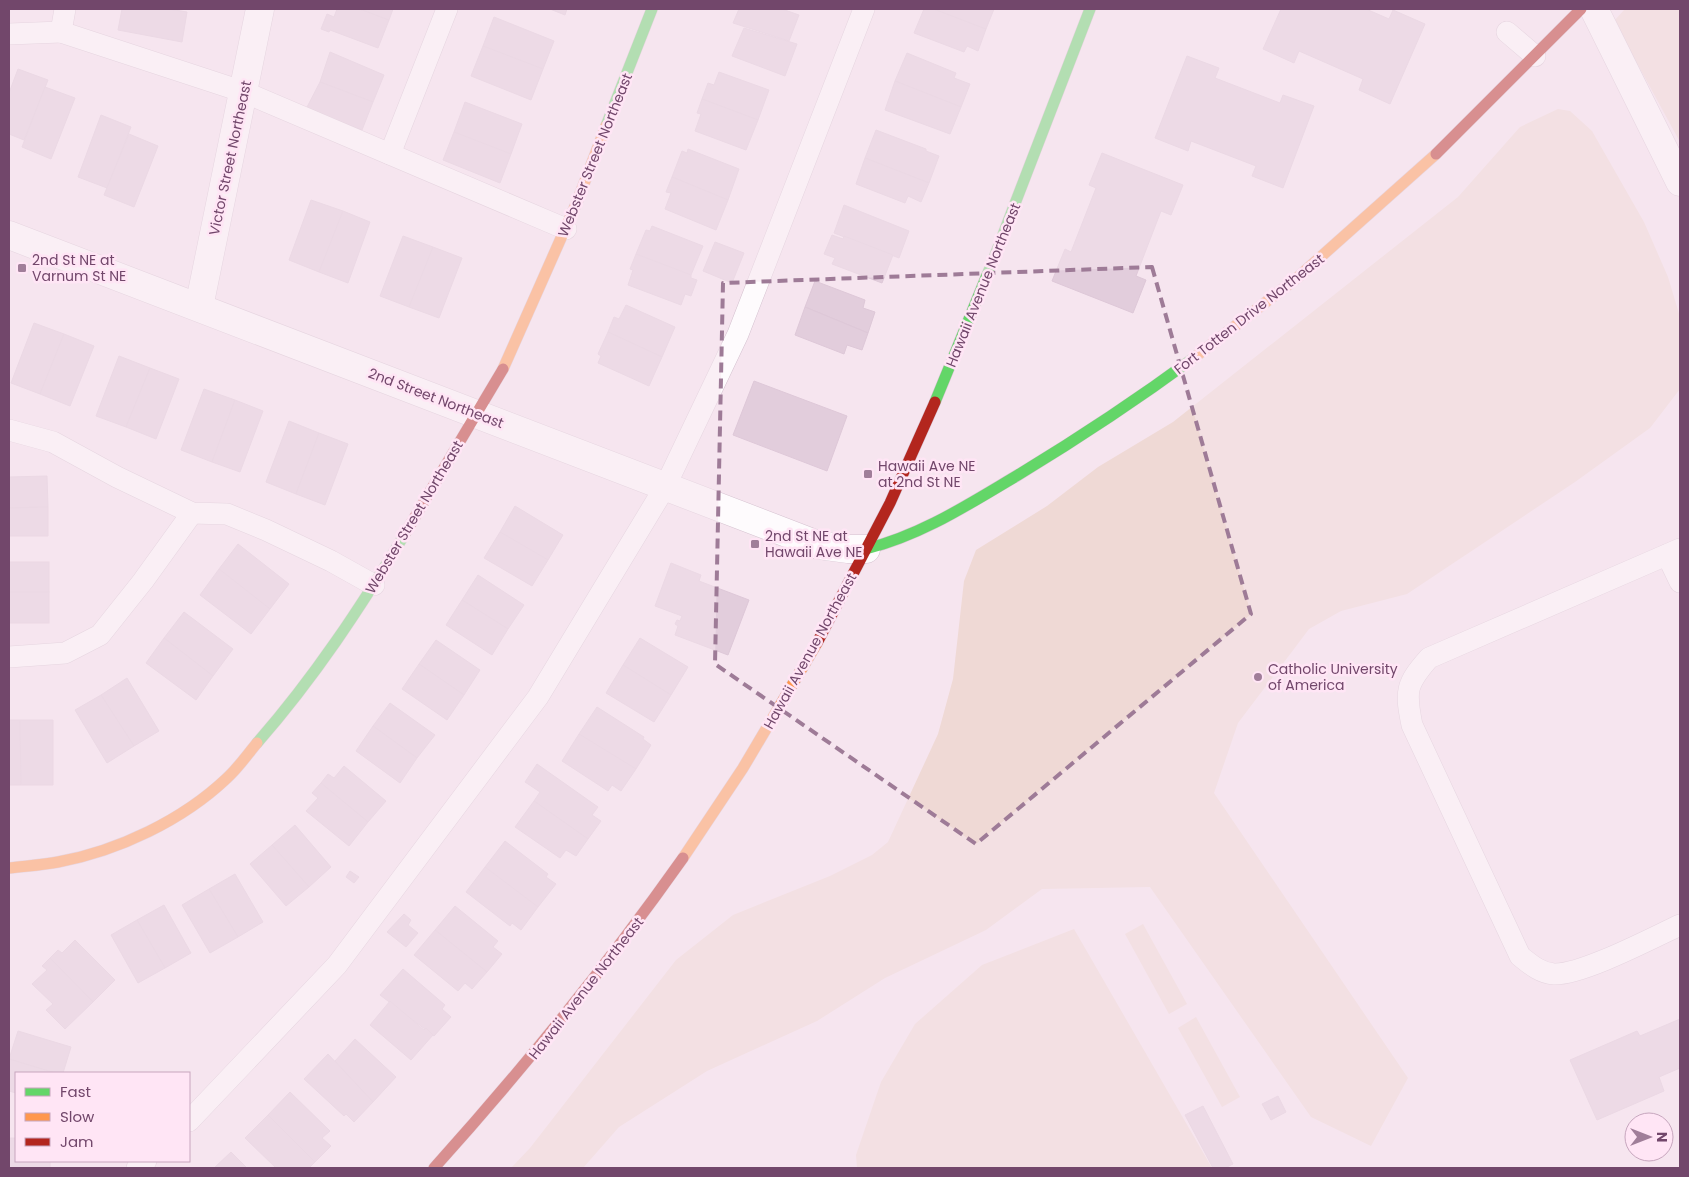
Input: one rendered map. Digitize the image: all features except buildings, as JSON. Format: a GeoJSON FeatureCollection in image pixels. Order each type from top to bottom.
{"type":"FeatureCollection","features":[{"type":"Feature","properties":{"kind":"street","name":"Victor Street Northeast"},"geometry":{"type":"LineString","coordinates":[[198,307],[260,9]]}},
{"type":"Feature","properties":{"kind":"street","name":"Webster Street Northeast"},"geometry":{"type":"LineString","coordinates":[[9,868],[59,862],[105,849],[170,820],[227,778],[286,710],[340,637],[374,585],[502,371],[566,229],[605,134],[652,9]]}},
{"type":"Feature","properties":{"kind":"street","name":"Hawaii Avenue Northeast"},"geometry":{"type":"LineString","coordinates":[[434,1168],[529,1061],[587,991],[676,869],[770,726],[866,549],[939,392],[1012,212],[1090,9]]}},
{"type":"Feature","properties":{"kind":"street","name":"Fort Totten Drive Northeast"},"geometry":{"type":"LineString","coordinates":[[866,549],[906,538],[1004,483],[1118,412],[1200,355],[1377,210],[1442,149],[1581,9]]}},
{"type":"Feature","properties":{"kind":"street"},"geometry":{"type":"LineString","coordinates":[[1594,9],[1680,182]]}},
{"type":"Feature","properties":{"kind":"street","name":"2nd Street Northeast"},"geometry":{"type":"LineString","coordinates":[[9,235],[818,545],[866,549]]}},
{"type":"Feature","properties":{"kind":"lane"},"geometry":{"type":"LineString","coordinates":[[61,32],[65,9]]}},
{"type":"Feature","properties":{"kind":"lane"},"geometry":{"type":"LineString","coordinates":[[390,154],[447,9]]}},
{"type":"Feature","properties":{"kind":"lane"},"geometry":{"type":"LineString","coordinates":[[190,1120],[337,965],[538,697],[665,487],[738,334],[864,9]]}},
{"type":"Feature","properties":{"kind":"lane"},"geometry":{"type":"LineString","coordinates":[[9,34],[61,32],[244,92],[566,229]]}},
{"type":"Feature","properties":{"kind":"lane"},"geometry":{"type":"LineString","coordinates":[[1507,32],[1535,56]]}},
{"type":"Feature","properties":{"kind":"lane"},"geometry":{"type":"LineString","coordinates":[[9,430],[53,442],[117,477],[192,512],[227,514],[331,561],[374,585]]}},
{"type":"Feature","properties":{"kind":"lane"},"geometry":{"type":"LineString","coordinates":[[9,657],[65,653],[100,635],[143,581],[192,512]]}},
{"type":"Feature","properties":{"kind":"lane"},"geometry":{"type":"LineString","coordinates":[[1680,582],[1674,552],[1429,658],[1411,677],[1407,701],[1412,725],[1520,956],[1535,969],[1554,974],[1582,969],[1680,925]]}},
{"type":"Feature","properties":{"kind":"highlighted area"},"geometry":{"type":"Polygon","coordinates":[[[1152,267],[1251,614],[976,844],[715,664],[723,283],[1152,267]]]}},
{"type":"Feature","properties":{"kind":"shaded area"},"geometry":{"type":"Polygon","coordinates":[[[1625,9],[1680,9],[1680,142],[1614,21],[1625,9]]]}},
{"type":"Feature","properties":{"kind":"shaded area"},"geometry":{"type":"Polygon","coordinates":[[[1558,109],[1570,111],[1592,131],[1644,222],[1668,277],[1680,317],[1680,389],[1650,428],[1575,482],[1407,594],[1341,611],[1309,629],[1238,723],[1214,793],[1408,1078],[1371,1146],[1311,1117],[1150,887],[1042,889],[986,930],[885,978],[817,1021],[707,1071],[619,1127],[583,1168],[511,1168],[530,1148],[676,960],[733,915],[830,876],[872,855],[888,842],[938,734],[953,679],[964,581],[976,550],[1047,506],[1098,467],[1173,422],[1458,197],[1520,127],[1558,109]]]}},
{"type":"Feature","properties":{"kind":"shaded area"},"geometry":{"type":"Polygon","coordinates":[[[1143,924],[1187,1004],[1169,1014],[1125,934],[1143,924]]]}},
{"type":"Feature","properties":{"kind":"shaded area"},"geometry":{"type":"Polygon","coordinates":[[[1074,929],[1212,1168],[857,1168],[856,1155],[881,1082],[915,1024],[982,965],[1074,929]]]}},
{"type":"Feature","properties":{"kind":"shaded area"},"geometry":{"type":"Polygon","coordinates":[[[1196,1017],[1240,1097],[1222,1107],[1178,1028],[1196,1017]]]}},
{"type":"Feature","properties":{"kind":"traffic: fast"},"geometry":{"type":"LineString","coordinates":[[606,126],[652,9]]}},
{"type":"Feature","properties":{"kind":"traffic: fast"},"geometry":{"type":"LineString","coordinates":[[935,402],[994,258],[1090,9]]}},
{"type":"Feature","properties":{"kind":"traffic: fast"},"geometry":{"type":"LineString","coordinates":[[866,549],[887,543],[926,527],[981,497],[1086,432],[1195,357]]}},
{"type":"Feature","properties":{"kind":"traffic: fast"},"geometry":{"type":"LineString","coordinates":[[257,743],[298,693],[336,641],[406,532]]}},
{"type":"Feature","properties":{"kind":"traffic: slow"},"geometry":{"type":"LineString","coordinates":[[503,369],[577,202],[606,126]]}},
{"type":"Feature","properties":{"kind":"traffic: slow"},"geometry":{"type":"LineString","coordinates":[[1195,357],[1297,278],[1436,154]]}},
{"type":"Feature","properties":{"kind":"traffic: slow"},"geometry":{"type":"LineString","coordinates":[[683,858],[743,768],[817,643]]}},
{"type":"Feature","properties":{"kind":"traffic: slow"},"geometry":{"type":"LineString","coordinates":[[9,868],[52,863],[81,857],[126,842],[148,832],[170,820],[210,793],[239,766],[257,743]]}},
{"type":"Feature","properties":{"kind":"traffic: jam"},"geometry":{"type":"LineString","coordinates":[[1436,154],[1581,9]]}},
{"type":"Feature","properties":{"kind":"traffic: jam"},"geometry":{"type":"LineString","coordinates":[[406,532],[503,369]]}},
{"type":"Feature","properties":{"kind":"traffic: jam"},"geometry":{"type":"LineString","coordinates":[[817,643],[890,503],[935,402]]}},
{"type":"Feature","properties":{"kind":"traffic: jam"},"geometry":{"type":"LineString","coordinates":[[434,1168],[563,1017],[654,899],[683,858]]}},
{"type":"Feature","properties":{"kind":"place","name":"2nd St NE at Varnum St NE"},"geometry":{"type":"Point","coordinates":[22,268]}},
{"type":"Feature","properties":{"kind":"place","name":"Hawaii Ave NE at 2nd St NE"},"geometry":{"type":"Point","coordinates":[868,474]}},
{"type":"Feature","properties":{"kind":"place","name":"2nd St NE at Hawaii Ave NE"},"geometry":{"type":"Point","coordinates":[755,544]}},
{"type":"Feature","properties":{"kind":"place","name":"Catholic University of America"},"geometry":{"type":"Point","coordinates":[1258,677]}}]}
